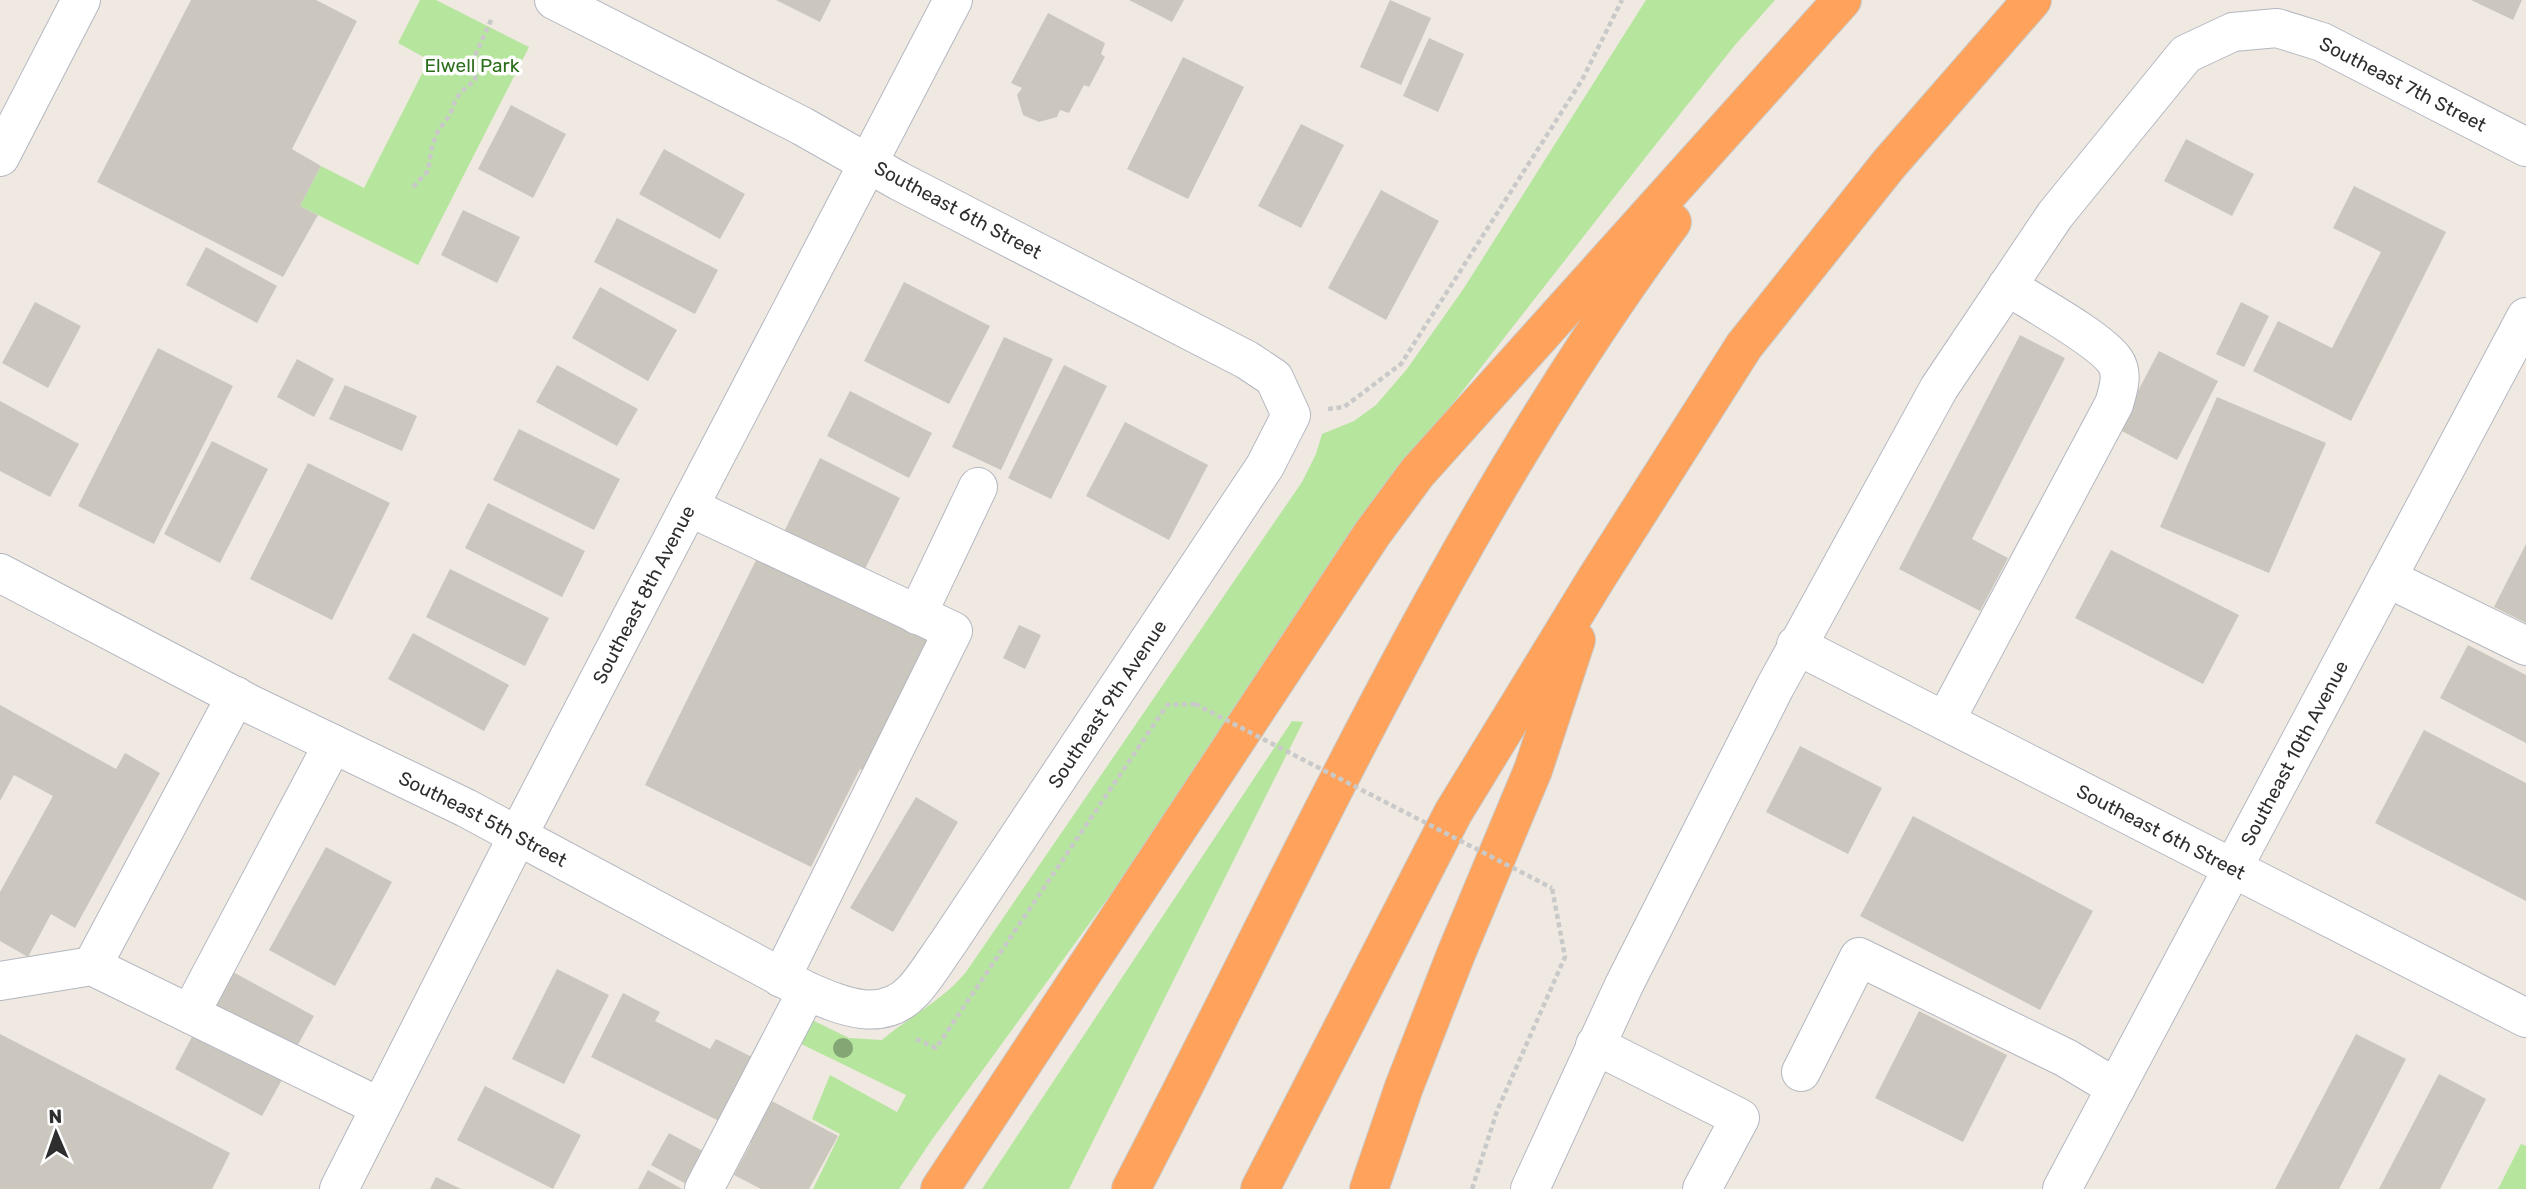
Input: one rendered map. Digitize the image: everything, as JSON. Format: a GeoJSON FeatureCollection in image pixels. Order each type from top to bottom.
{"type":"FeatureCollection","features":[{"type":"Feature","properties":{"kind":"highway"},"geometry":{"type":"LineString","coordinates":[[940,1189],[1372,534],[1417,473],[1842,0]]}},
{"type":"Feature","properties":{"kind":"highway"},"geometry":{"type":"LineString","coordinates":[[1260,1189],[1453,813],[1596,579],[1744,346],[1889,164],[2032,0]]}},
{"type":"Feature","properties":{"kind":"highway"},"geometry":{"type":"LineString","coordinates":[[1131,1189],[1366,728],[1507,470],[1614,300],[1800,48]]}},
{"type":"Feature","properties":{"kind":"highway"},"geometry":{"type":"LineString","coordinates":[[1369,1189],[1404,1087],[1456,954],[1533,770],[1596,579]]}},
{"type":"Feature","properties":{"kind":"street"},"geometry":{"type":"LineString","coordinates":[[0,157],[81,0]]}},
{"type":"Feature","properties":{"kind":"street","name":"Southeast 6th Street"},"geometry":{"type":"LineString","coordinates":[[554,0],[802,126],[869,164],[1247,360],[1274,378],[1291,415],[1265,466]]}},
{"type":"Feature","properties":{"kind":"street","name":"Southeast 8th Avenue"},"geometry":{"type":"LineString","coordinates":[[338,1189],[517,837],[953,0]]}},
{"type":"Feature","properties":{"kind":"street","name":"Southeast 7th Street"},"geometry":{"type":"LineString","coordinates":[[2007,286],[2055,215],[2186,54],[2233,32],[2277,27],[2322,42],[2526,147]]}},
{"type":"Feature","properties":{"kind":"street"},"geometry":{"type":"LineString","coordinates":[[1530,1189],[1624,985],[1796,645],[1939,388],[2007,286],[2106,352],[2116,363],[2120,378],[2113,404],[1945,721]]}},
{"type":"Feature","properties":{"kind":"street","name":"Southeast 10th Avenue"},"geometry":{"type":"LineString","coordinates":[[2062,1189],[2526,317]]}},
{"type":"Feature","properties":{"kind":"street","name":"Southeast 9th Avenue"},"geometry":{"type":"LineString","coordinates":[[948,943],[1265,466]]}},
{"type":"Feature","properties":{"kind":"street"},"geometry":{"type":"LineString","coordinates":[[917,614],[978,487]]}},
{"type":"Feature","properties":{"kind":"street"},"geometry":{"type":"LineString","coordinates":[[689,506],[953,631],[704,1189]]}},
{"type":"Feature","properties":{"kind":"street","name":"Southeast 5th Street"},"geometry":{"type":"LineString","coordinates":[[0,573],[236,696],[466,808],[794,985],[856,1010],[886,1009],[912,993],[948,943]]}},
{"type":"Feature","properties":{"kind":"street"},"geometry":{"type":"LineString","coordinates":[[2387,578],[2526,646]]}},
{"type":"Feature","properties":{"kind":"street","name":"Southeast 6th Street"},"geometry":{"type":"LineString","coordinates":[[1796,645],[2526,1018]]}},
{"type":"Feature","properties":{"kind":"street"},"geometry":{"type":"LineString","coordinates":[[92,966],[236,696]]}},
{"type":"Feature","properties":{"kind":"street"},"geometry":{"type":"LineString","coordinates":[[190,1014],[333,744]]}},
{"type":"Feature","properties":{"kind":"street"},"geometry":{"type":"LineString","coordinates":[[1801,1072],[1859,957],[2066,1058],[2116,1088]]}},
{"type":"Feature","properties":{"kind":"street"},"geometry":{"type":"LineString","coordinates":[[0,981],[92,966],[380,1107]]}},
{"type":"Feature","properties":{"kind":"street"},"geometry":{"type":"LineString","coordinates":[[1595,1045],[1740,1118],[1702,1189]]}},
{"type":"Feature","properties":{"kind":"path"},"geometry":{"type":"LineString","coordinates":[[1320,410],[1344,407],[1401,364],[1582,80],[1622,0]]}},
{"type":"Feature","properties":{"kind":"path"},"geometry":{"type":"LineString","coordinates":[[413,187],[428,171],[432,146],[455,101],[475,80],[477,69],[474,58],[492,18]]}},
{"type":"Feature","properties":{"kind":"path"},"geometry":{"type":"LineString","coordinates":[[1195,704],[1552,888],[1565,957],[1497,1111],[1472,1189]]}},
{"type":"Feature","properties":{"kind":"green space","name":"Elwell Park"},"geometry":{"type":"Polygon","coordinates":[[[420,0],[436,0],[529,47],[418,265],[300,206],[321,166],[364,188],[429,60],[398,43],[420,0]]]}},
{"type":"Feature","properties":{"kind":"green space"},"geometry":{"type":"Polygon","coordinates":[[[1646,0],[1775,0],[1735,45],[1421,444],[1140,854],[899,1189],[813,1189],[840,1134],[812,1119],[830,1075],[897,1112],[906,1095],[793,1040],[804,1016],[849,1038],[882,1040],[936,1000],[966,972],[1302,482],[1316,454],[1322,434],[1354,421],[1376,405],[1407,369],[1464,288],[1646,0]]]}},
{"type":"Feature","properties":{"kind":"green space"},"geometry":{"type":"Polygon","coordinates":[[[1292,721],[1303,722],[1069,1189],[982,1189],[1292,721]]]}},
{"type":"Feature","properties":{"kind":"green space"},"geometry":{"type":"Polygon","coordinates":[[[2521,1144],[2526,1146],[2526,1189],[2498,1189],[2521,1144]]]}},
{"type":"Feature","properties":{"kind":"building"},"geometry":{"type":"Polygon","coordinates":[[[191,0],[316,0],[357,21],[292,149],[321,166],[300,206],[318,215],[283,277],[97,182],[191,0]]]}},
{"type":"Feature","properties":{"kind":"building"},"geometry":{"type":"Polygon","coordinates":[[[776,0],[831,0],[820,22],[776,0]]]}},
{"type":"Feature","properties":{"kind":"building"},"geometry":{"type":"Polygon","coordinates":[[[1129,0],[1184,0],[1172,22],[1129,0]]]}},
{"type":"Feature","properties":{"kind":"building"},"geometry":{"type":"Polygon","coordinates":[[[1390,0],[1431,18],[1401,85],[1360,67],[1390,0]]]}},
{"type":"Feature","properties":{"kind":"building"},"geometry":{"type":"Polygon","coordinates":[[[2471,0],[2522,0],[2513,20],[2471,0]]]}},
{"type":"Feature","properties":{"kind":"building"},"geometry":{"type":"Polygon","coordinates":[[[1048,13],[1105,43],[1101,54],[1105,57],[1089,87],[1084,85],[1069,113],[1060,110],[1057,117],[1039,122],[1023,115],[1017,95],[1022,88],[1011,83],[1048,13]]]}},
{"type":"Feature","properties":{"kind":"building"},"geometry":{"type":"Polygon","coordinates":[[[1429,38],[1464,54],[1438,112],[1403,96],[1429,38]]]}},
{"type":"Feature","properties":{"kind":"building"},"geometry":{"type":"Polygon","coordinates":[[[1183,57],[1244,87],[1188,199],[1127,169],[1183,57]]]}},
{"type":"Feature","properties":{"kind":"building"},"geometry":{"type":"Polygon","coordinates":[[[511,105],[566,134],[533,198],[478,169],[511,105]]]}},
{"type":"Feature","properties":{"kind":"building"},"geometry":{"type":"Polygon","coordinates":[[[1301,124],[1344,145],[1301,228],[1258,206],[1301,124]]]}},
{"type":"Feature","properties":{"kind":"building"},"geometry":{"type":"Polygon","coordinates":[[[2186,139],[2254,174],[2232,216],[2164,181],[2186,139]]]}},
{"type":"Feature","properties":{"kind":"building"},"geometry":{"type":"Polygon","coordinates":[[[664,149],[745,194],[720,239],[639,194],[664,149]]]}},
{"type":"Feature","properties":{"kind":"building"},"geometry":{"type":"Polygon","coordinates":[[[2354,186],[2446,232],[2351,421],[2253,371],[2278,321],[2332,348],[2381,252],[2333,228],[2354,186]]]}},
{"type":"Feature","properties":{"kind":"building"},"geometry":{"type":"Polygon","coordinates":[[[1381,190],[1439,221],[1386,320],[1328,288],[1381,190]]]}},
{"type":"Feature","properties":{"kind":"building"},"geometry":{"type":"Polygon","coordinates":[[[463,210],[520,237],[497,283],[441,255],[463,210]]]}},
{"type":"Feature","properties":{"kind":"building"},"geometry":{"type":"Polygon","coordinates":[[[617,218],[718,270],[695,314],[594,262],[617,218]]]}},
{"type":"Feature","properties":{"kind":"building"},"geometry":{"type":"Polygon","coordinates":[[[206,247],[277,286],[257,323],[186,285],[206,247]]]}},
{"type":"Feature","properties":{"kind":"building"},"geometry":{"type":"Polygon","coordinates":[[[904,282],[990,326],[949,404],[864,361],[904,282]]]}},
{"type":"Feature","properties":{"kind":"building"},"geometry":{"type":"Polygon","coordinates":[[[600,287],[677,330],[648,381],[572,338],[600,287]]]}},
{"type":"Feature","properties":{"kind":"building"},"geometry":{"type":"Polygon","coordinates":[[[35,302],[81,326],[48,388],[2,363],[35,302]]]}},
{"type":"Feature","properties":{"kind":"building"},"geometry":{"type":"Polygon","coordinates":[[[2241,302],[2269,316],[2244,367],[2216,354],[2241,302]]]}},
{"type":"Feature","properties":{"kind":"building"},"geometry":{"type":"Polygon","coordinates":[[[2020,335],[2065,358],[1972,539],[2008,558],[1980,611],[1899,569],[2020,335]]]}},
{"type":"Feature","properties":{"kind":"building"},"geometry":{"type":"Polygon","coordinates":[[[1004,337],[1053,359],[1001,470],[952,447],[1004,337]]]}},
{"type":"Feature","properties":{"kind":"building"},"geometry":{"type":"Polygon","coordinates":[[[158,348],[233,386],[154,544],[78,506],[158,348]]]}},
{"type":"Feature","properties":{"kind":"building"},"geometry":{"type":"Polygon","coordinates":[[[2159,351],[2218,381],[2177,460],[2118,429],[2159,351]]]}},
{"type":"Feature","properties":{"kind":"building"},"geometry":{"type":"Polygon","coordinates":[[[297,359],[334,379],[314,417],[277,397],[297,359]]]}},
{"type":"Feature","properties":{"kind":"building"},"geometry":{"type":"Polygon","coordinates":[[[557,365],[638,409],[617,446],[536,402],[557,365]]]}},
{"type":"Feature","properties":{"kind":"building"},"geometry":{"type":"Polygon","coordinates":[[[1064,365],[1107,386],[1051,499],[1008,478],[1064,365]]]}},
{"type":"Feature","properties":{"kind":"building"},"geometry":{"type":"Polygon","coordinates":[[[345,385],[417,416],[402,451],[329,419],[345,385]]]}},
{"type":"Feature","properties":{"kind":"building"},"geometry":{"type":"Polygon","coordinates":[[[850,391],[932,433],[909,478],[827,436],[850,391]]]}},
{"type":"Feature","properties":{"kind":"building"},"geometry":{"type":"Polygon","coordinates":[[[2217,397],[2326,443],[2269,573],[2160,527],[2217,397]]]}},
{"type":"Feature","properties":{"kind":"building"},"geometry":{"type":"Polygon","coordinates":[[[0,401],[79,444],[50,497],[0,471],[0,401]]]}},
{"type":"Feature","properties":{"kind":"building"},"geometry":{"type":"Polygon","coordinates":[[[1125,422],[1208,465],[1169,540],[1086,496],[1125,422]]]}},
{"type":"Feature","properties":{"kind":"building"},"geometry":{"type":"Polygon","coordinates":[[[519,429],[620,479],[594,530],[493,480],[519,429]]]}},
{"type":"Feature","properties":{"kind":"building"},"geometry":{"type":"Polygon","coordinates":[[[212,441],[268,469],[220,563],[164,534],[212,441]]]}},
{"type":"Feature","properties":{"kind":"building"},"geometry":{"type":"Polygon","coordinates":[[[820,458],[900,498],[862,575],[782,536],[820,458]]]}},
{"type":"Feature","properties":{"kind":"building"},"geometry":{"type":"Polygon","coordinates":[[[308,463],[390,503],[332,620],[250,579],[308,463]]]}},
{"type":"Feature","properties":{"kind":"building"},"geometry":{"type":"Polygon","coordinates":[[[488,503],[585,551],[562,597],[465,548],[488,503]]]}},
{"type":"Feature","properties":{"kind":"building"},"geometry":{"type":"Polygon","coordinates":[[[2526,544],[2526,623],[2494,607],[2526,544]]]}},
{"type":"Feature","properties":{"kind":"building"},"geometry":{"type":"Polygon","coordinates":[[[2111,550],[2239,615],[2203,684],[2075,618],[2111,550]]]}},
{"type":"Feature","properties":{"kind":"building"},"geometry":{"type":"Polygon","coordinates":[[[760,552],[932,636],[878,778],[860,769],[811,867],[645,785],[760,552]]]}},
{"type":"Feature","properties":{"kind":"building"},"geometry":{"type":"Polygon","coordinates":[[[450,569],[549,618],[525,666],[426,617],[450,569]]]}},
{"type":"Feature","properties":{"kind":"building"},"geometry":{"type":"Polygon","coordinates":[[[1019,625],[1041,635],[1025,669],[1003,658],[1019,625]]]}},
{"type":"Feature","properties":{"kind":"building"},"geometry":{"type":"Polygon","coordinates":[[[413,633],[509,685],[484,731],[388,679],[413,633]]]}},
{"type":"Feature","properties":{"kind":"building"},"geometry":{"type":"Polygon","coordinates":[[[2468,645],[2526,675],[2526,743],[2440,698],[2468,645]]]}},
{"type":"Feature","properties":{"kind":"building"},"geometry":{"type":"Polygon","coordinates":[[[0,705],[116,769],[125,753],[160,773],[75,928],[51,914],[28,957],[0,941],[0,892],[53,796],[14,775],[0,801],[0,705]]]}},
{"type":"Feature","properties":{"kind":"building"},"geometry":{"type":"Polygon","coordinates":[[[2424,730],[2526,783],[2526,901],[2375,823],[2424,730]]]}},
{"type":"Feature","properties":{"kind":"building"},"geometry":{"type":"Polygon","coordinates":[[[1800,746],[1882,788],[1848,854],[1766,812],[1800,746]]]}},
{"type":"Feature","properties":{"kind":"building"},"geometry":{"type":"Polygon","coordinates":[[[916,797],[958,822],[893,932],[850,908],[916,797]]]}},
{"type":"Feature","properties":{"kind":"building"},"geometry":{"type":"Polygon","coordinates":[[[1913,816],[2093,911],[2040,1010],[1860,916],[1913,816]]]}},
{"type":"Feature","properties":{"kind":"building"},"geometry":{"type":"Polygon","coordinates":[[[326,847],[392,882],[335,986],[269,950],[326,847]]]}},
{"type":"Feature","properties":{"kind":"building"},"geometry":{"type":"Polygon","coordinates":[[[557,969],[609,995],[564,1084],[512,1059],[557,969]]]}},
{"type":"Feature","properties":{"kind":"building"},"geometry":{"type":"Polygon","coordinates":[[[231,971],[314,1016],[296,1048],[213,1003],[231,971]]]}},
{"type":"Feature","properties":{"kind":"building"},"geometry":{"type":"Polygon","coordinates":[[[623,993],[660,1012],[655,1021],[710,1049],[716,1039],[752,1057],[719,1121],[591,1057],[623,993]]]}},
{"type":"Feature","properties":{"kind":"building"},"geometry":{"type":"Polygon","coordinates":[[[1919,1011],[2007,1055],[1963,1142],[1875,1098],[1919,1011]]]}},
{"type":"Feature","properties":{"kind":"building"},"geometry":{"type":"Polygon","coordinates":[[[195,1031],[283,1078],[262,1116],[175,1069],[195,1031]]]}},
{"type":"Feature","properties":{"kind":"building"},"geometry":{"type":"Polygon","coordinates":[[[0,1034],[230,1153],[212,1189],[0,1189],[0,1034]]]}},
{"type":"Feature","properties":{"kind":"building"},"geometry":{"type":"Polygon","coordinates":[[[2356,1034],[2406,1059],[2339,1189],[2275,1189],[2356,1034]]]}},
{"type":"Feature","properties":{"kind":"building"},"geometry":{"type":"Polygon","coordinates":[[[2439,1074],[2486,1099],[2440,1189],[2379,1189],[2439,1074]]]}},
{"type":"Feature","properties":{"kind":"building"},"geometry":{"type":"Polygon","coordinates":[[[485,1086],[581,1135],[553,1189],[457,1140],[485,1086]]]}},
{"type":"Feature","properties":{"kind":"building"},"geometry":{"type":"Polygon","coordinates":[[[768,1099],[838,1136],[809,1189],[761,1189],[734,1175],[751,1143],[745,1140],[768,1099]]]}},
{"type":"Feature","properties":{"kind":"building"},"geometry":{"type":"Polygon","coordinates":[[[669,1133],[707,1153],[690,1186],[651,1165],[669,1133]]]}},
{"type":"Feature","properties":{"kind":"building"},"geometry":{"type":"Polygon","coordinates":[[[648,1170],[682,1189],[638,1189],[648,1170]]]}},
{"type":"Feature","properties":{"kind":"building"},"geometry":{"type":"Polygon","coordinates":[[[436,1177],[461,1189],[430,1189],[436,1177]]]}}]}
